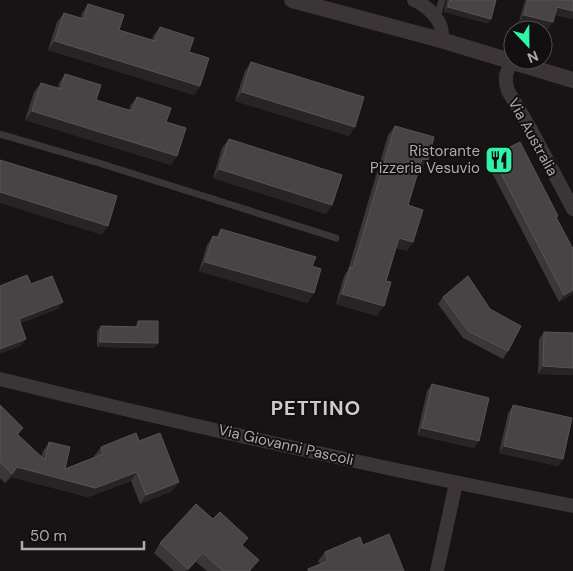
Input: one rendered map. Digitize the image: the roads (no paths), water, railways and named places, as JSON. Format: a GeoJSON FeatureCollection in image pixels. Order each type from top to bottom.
{"type":"FeatureCollection","features":[{"type":"Feature","properties":{"kind":"street"},"geometry":{"type":"LineString","coordinates":[[292,0],[441,40],[503,60]]}},
{"type":"Feature","properties":{"kind":"street"},"geometry":{"type":"LineString","coordinates":[[414,0],[424,6],[437,19],[442,29],[441,40]]}},
{"type":"Feature","properties":{"kind":"street","name":"Via Australia"},"geometry":{"type":"LineString","coordinates":[[508,70],[506,84],[508,91],[573,209]]}},
{"type":"Feature","properties":{"kind":"street"},"geometry":{"type":"LineString","coordinates":[[538,70],[573,80]]}},
{"type":"Feature","properties":{"kind":"street","name":"Via Giovanni Pascoli"},"geometry":{"type":"LineString","coordinates":[[0,379],[456,483],[573,506]]}},
{"type":"Feature","properties":{"kind":"street"},"geometry":{"type":"LineString","coordinates":[[437,571],[456,483]]}},
{"type":"Feature","properties":{"kind":"lane"},"geometry":{"type":"LineString","coordinates":[[437,19],[442,0]]}},
{"type":"Feature","properties":{"kind":"lane"},"geometry":{"type":"LineString","coordinates":[[0,134],[99,163],[336,238]]}},
{"type":"Feature","properties":{"kind":"place","name":"Ristorante Pizzeria Vesuvio"},"geometry":{"type":"Point","coordinates":[499,160]}},
{"type":"Feature","properties":{"kind":"district","name":"PETTINO"},"geometry":{"type":"Point","coordinates":[316,408]}}]}
